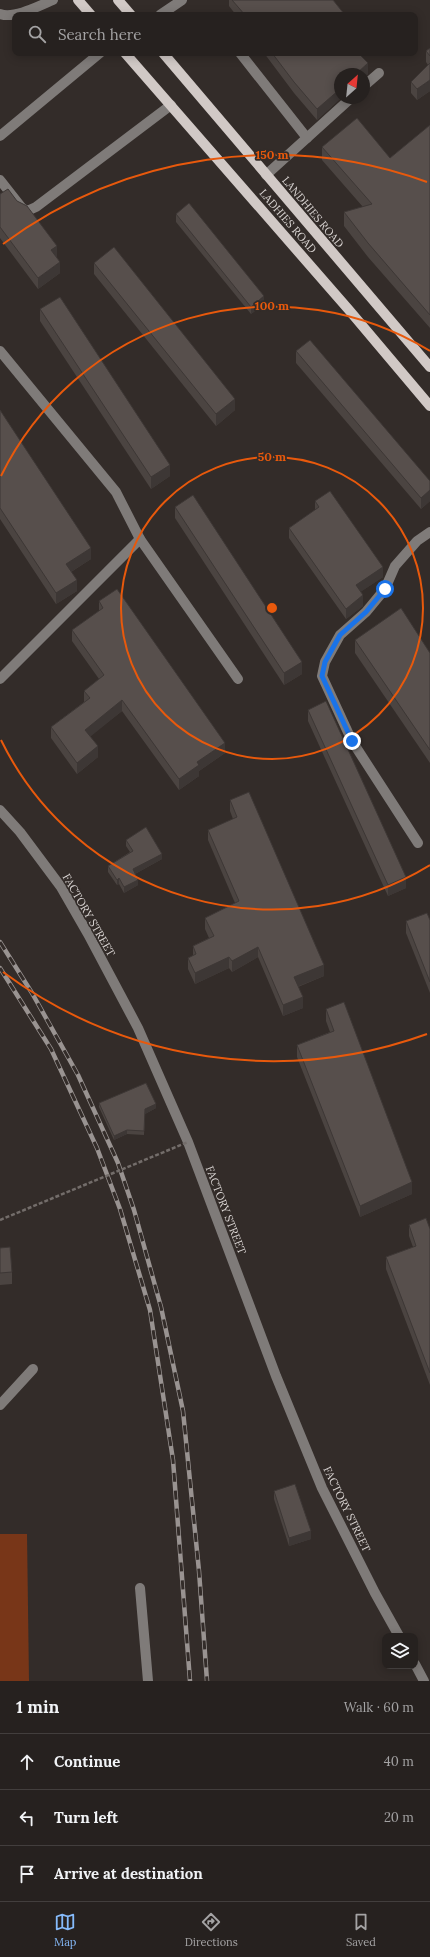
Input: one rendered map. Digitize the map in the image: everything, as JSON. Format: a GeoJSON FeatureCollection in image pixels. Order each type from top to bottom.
{"type":"FeatureCollection","features":[{"type":"Feature","properties":{"kind":"main road"},"geometry":{"type":"LineString","coordinates":[[78,0],[88,12]]}},
{"type":"Feature","properties":{"kind":"main road"},"geometry":{"type":"LineString","coordinates":[[118,0],[128,12]]}},
{"type":"Feature","properties":{"kind":"main road","name":"LADHIES ROAD"},"geometry":{"type":"LineString","coordinates":[[128,56],[349,310],[430,406]]}},
{"type":"Feature","properties":{"kind":"main road","name":"LANDHIES ROAD"},"geometry":{"type":"LineString","coordinates":[[167,56],[430,367]]}},
{"type":"Feature","properties":{"kind":"street"},"geometry":{"type":"LineString","coordinates":[[25,12],[53,0]]}},
{"type":"Feature","properties":{"kind":"street"},"geometry":{"type":"LineString","coordinates":[[164,12],[182,0]]}},
{"type":"Feature","properties":{"kind":"street"},"geometry":{"type":"LineString","coordinates":[[0,14],[4,16],[12,14]]}},
{"type":"Feature","properties":{"kind":"street"},"geometry":{"type":"LineString","coordinates":[[0,136],[96,56]]}},
{"type":"Feature","properties":{"kind":"street"},"geometry":{"type":"LineString","coordinates":[[242,56],[307,138]]}},
{"type":"Feature","properties":{"kind":"street"},"geometry":{"type":"LineString","coordinates":[[370,81],[379,73]]}},
{"type":"Feature","properties":{"kind":"street"},"geometry":{"type":"LineString","coordinates":[[266,175],[344,104]]}},
{"type":"Feature","properties":{"kind":"street"},"geometry":{"type":"LineString","coordinates":[[0,180],[22,208],[27,211],[36,208],[171,105]]}},
{"type":"Feature","properties":{"kind":"street"},"geometry":{"type":"LineString","coordinates":[[0,351],[116,492],[140,539],[238,679]]}},
{"type":"Feature","properties":{"kind":"street"},"geometry":{"type":"LineString","coordinates":[[418,843],[352,741],[322,676],[325,662],[340,635],[366,612],[385,589],[395,566],[417,541],[430,532]]}},
{"type":"Feature","properties":{"kind":"street"},"geometry":{"type":"LineString","coordinates":[[0,678],[140,539]]}},
{"type":"Feature","properties":{"kind":"street","name":"FACTORY STREET"},"geometry":{"type":"LineString","coordinates":[[0,810],[20,832],[61,887],[138,1028],[188,1142],[276,1376],[322,1488],[375,1593],[397,1633]]}},
{"type":"Feature","properties":{"kind":"street"},"geometry":{"type":"LineString","coordinates":[[0,1405],[33,1369]]}},
{"type":"Feature","properties":{"kind":"street"},"geometry":{"type":"LineString","coordinates":[[140,1588],[148,1681]]}},
{"type":"Feature","properties":{"kind":"street"},"geometry":{"type":"LineString","coordinates":[[418,1669],[424,1681]]}},
{"type":"Feature","properties":{"kind":"path"},"geometry":{"type":"LineString","coordinates":[[0,1220],[188,1142]]}},
{"type":"Feature","properties":{"kind":"shaded area"},"geometry":{"type":"Polygon","coordinates":[[[0,1534],[27,1534],[29,1681],[0,1681],[0,1534]]]}},
{"type":"Feature","properties":{"kind":"building"},"geometry":{"type":"Polygon","coordinates":[[[232,0],[333,0],[343,12],[242,12],[232,0]]]}},
{"type":"Feature","properties":{"kind":"building"},"geometry":{"type":"Polygon","coordinates":[[[430,48],[430,56],[426,51],[430,48]]]}},
{"type":"Feature","properties":{"kind":"building"},"geometry":{"type":"Polygon","coordinates":[[[274,56],[361,56],[368,63],[363,68],[334,68],[334,94],[317,109],[274,56]]]}},
{"type":"Feature","properties":{"kind":"building"},"geometry":{"type":"Polygon","coordinates":[[[430,63],[430,80],[417,89],[411,82],[430,63]]]}},
{"type":"Feature","properties":{"kind":"building"},"geometry":{"type":"Polygon","coordinates":[[[357,118],[390,158],[430,125],[430,315],[368,243],[344,212],[372,204],[322,147],[357,118]]]}},
{"type":"Feature","properties":{"kind":"building"},"geometry":{"type":"Polygon","coordinates":[[[8,189],[17,201],[27,206],[57,246],[51,250],[60,262],[38,278],[0,227],[0,194],[8,189]]]}},
{"type":"Feature","properties":{"kind":"building"},"geometry":{"type":"Polygon","coordinates":[[[189,203],[264,296],[251,307],[176,214],[189,203]]]}},
{"type":"Feature","properties":{"kind":"building"},"geometry":{"type":"Polygon","coordinates":[[[114,247],[235,399],[216,414],[94,263],[114,247]]]}},
{"type":"Feature","properties":{"kind":"building"},"geometry":{"type":"Polygon","coordinates":[[[60,297],[170,465],[151,477],[40,309],[60,297]]]}},
{"type":"Feature","properties":{"kind":"building"},"geometry":{"type":"Polygon","coordinates":[[[310,340],[430,481],[430,490],[421,498],[296,351],[310,340]]]}},
{"type":"Feature","properties":{"kind":"building"},"geometry":{"type":"Polygon","coordinates":[[[0,410],[91,548],[66,564],[77,580],[56,593],[0,508],[0,410]]]}},
{"type":"Feature","properties":{"kind":"building"},"geometry":{"type":"Polygon","coordinates":[[[330,491],[383,567],[356,585],[363,595],[346,609],[289,528],[319,507],[315,501],[330,491]]]}},
{"type":"Feature","properties":{"kind":"building"},"geometry":{"type":"Polygon","coordinates":[[[193,495],[302,662],[284,673],[175,507],[193,495]]]}},
{"type":"Feature","properties":{"kind":"building"},"geometry":{"type":"Polygon","coordinates":[[[117,589],[225,743],[197,762],[199,765],[179,779],[122,700],[85,730],[98,746],[77,763],[51,727],[90,698],[84,691],[104,675],[72,630],[103,608],[99,601],[117,589]]]}},
{"type":"Feature","properties":{"kind":"building"},"geometry":{"type":"Polygon","coordinates":[[[401,608],[430,653],[430,750],[355,640],[401,608]]]}},
{"type":"Feature","properties":{"kind":"building"},"geometry":{"type":"Polygon","coordinates":[[[326,701],[406,877],[388,885],[308,710],[326,701]]]}},
{"type":"Feature","properties":{"kind":"building"},"geometry":{"type":"Polygon","coordinates":[[[249,792],[324,965],[294,977],[303,997],[283,1005],[258,947],[232,961],[229,957],[195,973],[188,958],[196,954],[193,946],[214,936],[205,918],[239,901],[208,830],[237,817],[230,800],[249,792]]]}},
{"type":"Feature","properties":{"kind":"building"},"geometry":{"type":"Polygon","coordinates":[[[146,827],[162,854],[133,869],[138,880],[124,887],[119,878],[117,880],[108,866],[133,851],[126,840],[146,827]]]}},
{"type":"Feature","properties":{"kind":"building"},"geometry":{"type":"Polygon","coordinates":[[[427,913],[430,920],[430,982],[406,921],[427,913]]]}},
{"type":"Feature","properties":{"kind":"building"},"geometry":{"type":"Polygon","coordinates":[[[344,1002],[412,1182],[360,1206],[297,1045],[334,1031],[326,1009],[344,1002]]]}},
{"type":"Feature","properties":{"kind":"building"},"geometry":{"type":"Polygon","coordinates":[[[146,1083],[156,1104],[145,1109],[144,1131],[127,1130],[114,1136],[99,1103],[146,1083]]]}},
{"type":"Feature","properties":{"kind":"building"},"geometry":{"type":"Polygon","coordinates":[[[426,1218],[430,1229],[430,1373],[386,1257],[416,1246],[409,1225],[426,1218]]]}},
{"type":"Feature","properties":{"kind":"building"},"geometry":{"type":"Polygon","coordinates":[[[10,1247],[12,1272],[0,1273],[0,1248],[10,1247]]]}},
{"type":"Feature","properties":{"kind":"building"},"geometry":{"type":"Polygon","coordinates":[[[295,1484],[311,1531],[289,1538],[274,1491],[295,1484]]]}},
{"type":"Feature","properties":{"kind":"railway"},"geometry":{"type":"LineString","coordinates":[[0,942],[32,993],[78,1075],[118,1163],[134,1210],[161,1307],[183,1411],[199,1571],[207,1681]]}},
{"type":"Feature","properties":{"kind":"railway"},"geometry":{"type":"LineString","coordinates":[[0,968],[51,1049],[97,1148],[120,1209],[150,1310],[173,1460],[190,1681]]}},
{"type":"Feature","properties":{"kind":"route"},"geometry":{"type":"LineString","coordinates":[[352,741],[322,676],[325,662],[340,635],[366,612],[385,589]]}}]}
